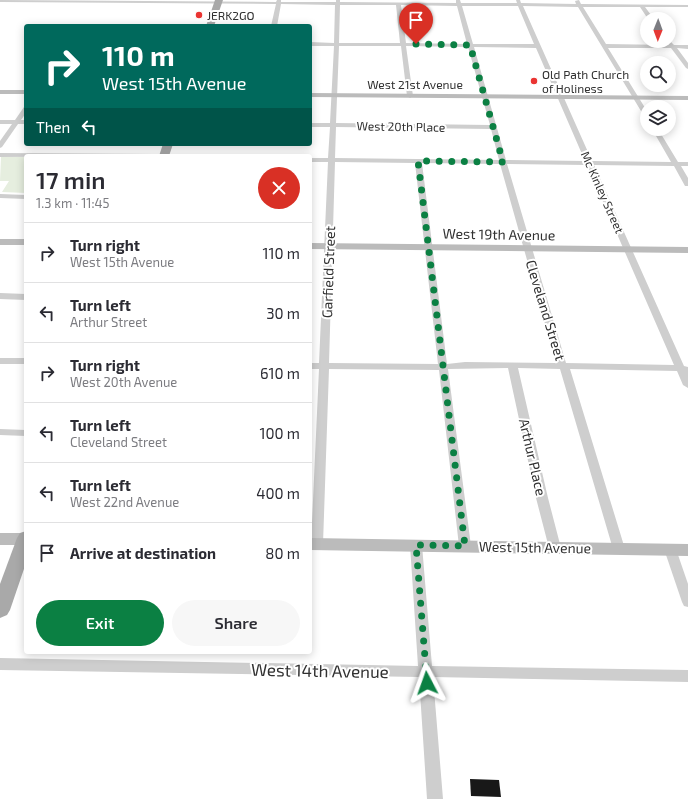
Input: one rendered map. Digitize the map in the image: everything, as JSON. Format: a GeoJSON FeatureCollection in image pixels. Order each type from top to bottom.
{"type":"FeatureCollection","features":[{"type":"Feature","properties":{"kind":"main road"},"geometry":{"type":"LineString","coordinates":[[211,24],[219,1]]}},
{"type":"Feature","properties":{"kind":"main road"},"geometry":{"type":"LineString","coordinates":[[0,610],[24,544]]}},
{"type":"Feature","properties":{"kind":"street"},"geometry":{"type":"LineString","coordinates":[[620,0],[624,5]]}},
{"type":"Feature","properties":{"kind":"street"},"geometry":{"type":"LineString","coordinates":[[0,1],[219,1],[398,4],[518,2],[688,6]]}},
{"type":"Feature","properties":{"kind":"street"},"geometry":{"type":"LineString","coordinates":[[274,24],[279,2]]}},
{"type":"Feature","properties":{"kind":"street","name":"Garfield Street"},"geometry":{"type":"LineString","coordinates":[[314,544],[325,366],[336,95],[338,2]]}},
{"type":"Feature","properties":{"kind":"street","name":"Cleveland Street"},"geometry":{"type":"LineString","coordinates":[[458,2],[485,96],[492,127],[560,362],[568,371],[619,549]]}},
{"type":"Feature","properties":{"kind":"street","name":"Mc Kinley Street"},"geometry":{"type":"LineString","coordinates":[[518,2],[628,250],[685,369],[688,385]]}},
{"type":"Feature","properties":{"kind":"street"},"geometry":{"type":"LineString","coordinates":[[578,3],[640,104]]}},
{"type":"Feature","properties":{"kind":"street"},"geometry":{"type":"LineString","coordinates":[[398,4],[410,96]]}},
{"type":"Feature","properties":{"kind":"street"},"geometry":{"type":"LineString","coordinates":[[641,6],[646,12]]}},
{"type":"Feature","properties":{"kind":"street"},"geometry":{"type":"LineString","coordinates":[[312,44],[538,46]]}},
{"type":"Feature","properties":{"kind":"street"},"geometry":{"type":"LineString","coordinates":[[605,46],[640,47]]}},
{"type":"Feature","properties":{"kind":"street"},"geometry":{"type":"LineString","coordinates":[[676,47],[688,47]]}},
{"type":"Feature","properties":{"kind":"street"},"geometry":{"type":"LineString","coordinates":[[674,48],[688,67]]}},
{"type":"Feature","properties":{"kind":"street"},"geometry":{"type":"LineString","coordinates":[[0,92],[24,92]]}},
{"type":"Feature","properties":{"kind":"street","name":"West 21st Avenue"},"geometry":{"type":"LineString","coordinates":[[312,95],[688,98]]}},
{"type":"Feature","properties":{"kind":"street"},"geometry":{"type":"LineString","coordinates":[[0,146],[24,111]]}},
{"type":"Feature","properties":{"kind":"street"},"geometry":{"type":"LineString","coordinates":[[0,122],[24,122]]}},
{"type":"Feature","properties":{"kind":"street","name":"West 20th Place"},"geometry":{"type":"LineString","coordinates":[[312,125],[492,127]]}},
{"type":"Feature","properties":{"kind":"street"},"geometry":{"type":"LineString","coordinates":[[659,136],[688,184]]}},
{"type":"Feature","properties":{"kind":"street"},"geometry":{"type":"LineString","coordinates":[[0,154],[24,154]]}},
{"type":"Feature","properties":{"kind":"street"},"geometry":{"type":"LineString","coordinates":[[312,160],[688,164]]}},
{"type":"Feature","properties":{"kind":"street"},"geometry":{"type":"LineString","coordinates":[[418,161],[465,546]]}},
{"type":"Feature","properties":{"kind":"street"},"geometry":{"type":"LineString","coordinates":[[0,196],[24,197]]}},
{"type":"Feature","properties":{"kind":"street"},"geometry":{"type":"LineString","coordinates":[[0,242],[24,242]]}},
{"type":"Feature","properties":{"kind":"street","name":"West 19th Avenue"},"geometry":{"type":"LineString","coordinates":[[312,246],[688,250]]}},
{"type":"Feature","properties":{"kind":"street"},"geometry":{"type":"LineString","coordinates":[[0,296],[24,297]]}},
{"type":"Feature","properties":{"kind":"street"},"geometry":{"type":"LineString","coordinates":[[0,361],[24,361]]}},
{"type":"Feature","properties":{"kind":"street"},"geometry":{"type":"LineString","coordinates":[[312,366],[428,368],[465,365],[512,365],[685,369]]}},
{"type":"Feature","properties":{"kind":"street","name":"Arthur Place"},"geometry":{"type":"LineString","coordinates":[[512,365],[542,498],[555,548]]}},
{"type":"Feature","properties":{"kind":"street"},"geometry":{"type":"LineString","coordinates":[[0,432],[24,433]]}},
{"type":"Feature","properties":{"kind":"street"},"geometry":{"type":"LineString","coordinates":[[0,539],[24,539]]}},
{"type":"Feature","properties":{"kind":"street","name":"West 15th Avenue"},"geometry":{"type":"LineString","coordinates":[[314,544],[688,550]]}},
{"type":"Feature","properties":{"kind":"street"},"geometry":{"type":"LineString","coordinates":[[416,545],[435,799]]}},
{"type":"Feature","properties":{"kind":"street"},"geometry":{"type":"LineString","coordinates":[[670,549],[688,602]]}},
{"type":"Feature","properties":{"kind":"street","name":"West 14th Avenue"},"geometry":{"type":"LineString","coordinates":[[0,664],[688,676]]}},
{"type":"Feature","properties":{"kind":"green space"},"geometry":{"type":"Polygon","coordinates":[[[1,157],[24,157],[24,193],[2,192],[9,181],[0,181],[1,157]]]}},
{"type":"Feature","properties":{"kind":"building"},"geometry":{"type":"Polygon","coordinates":[[[470,779],[499,780],[501,797],[471,796],[470,779]]]}},
{"type":"Feature","properties":{"kind":"place","name":"JERK2GO"},"geometry":{"type":"Point","coordinates":[199,15]}},
{"type":"Feature","properties":{"kind":"place","name":"Old Path Church of Holiness"},"geometry":{"type":"Point","coordinates":[534,81]}},
{"type":"Feature","properties":{"kind":"route"},"geometry":{"type":"LineString","coordinates":[[416,44],[470,45],[503,162],[418,161],[465,546],[416,545],[427,683]]}}]}
